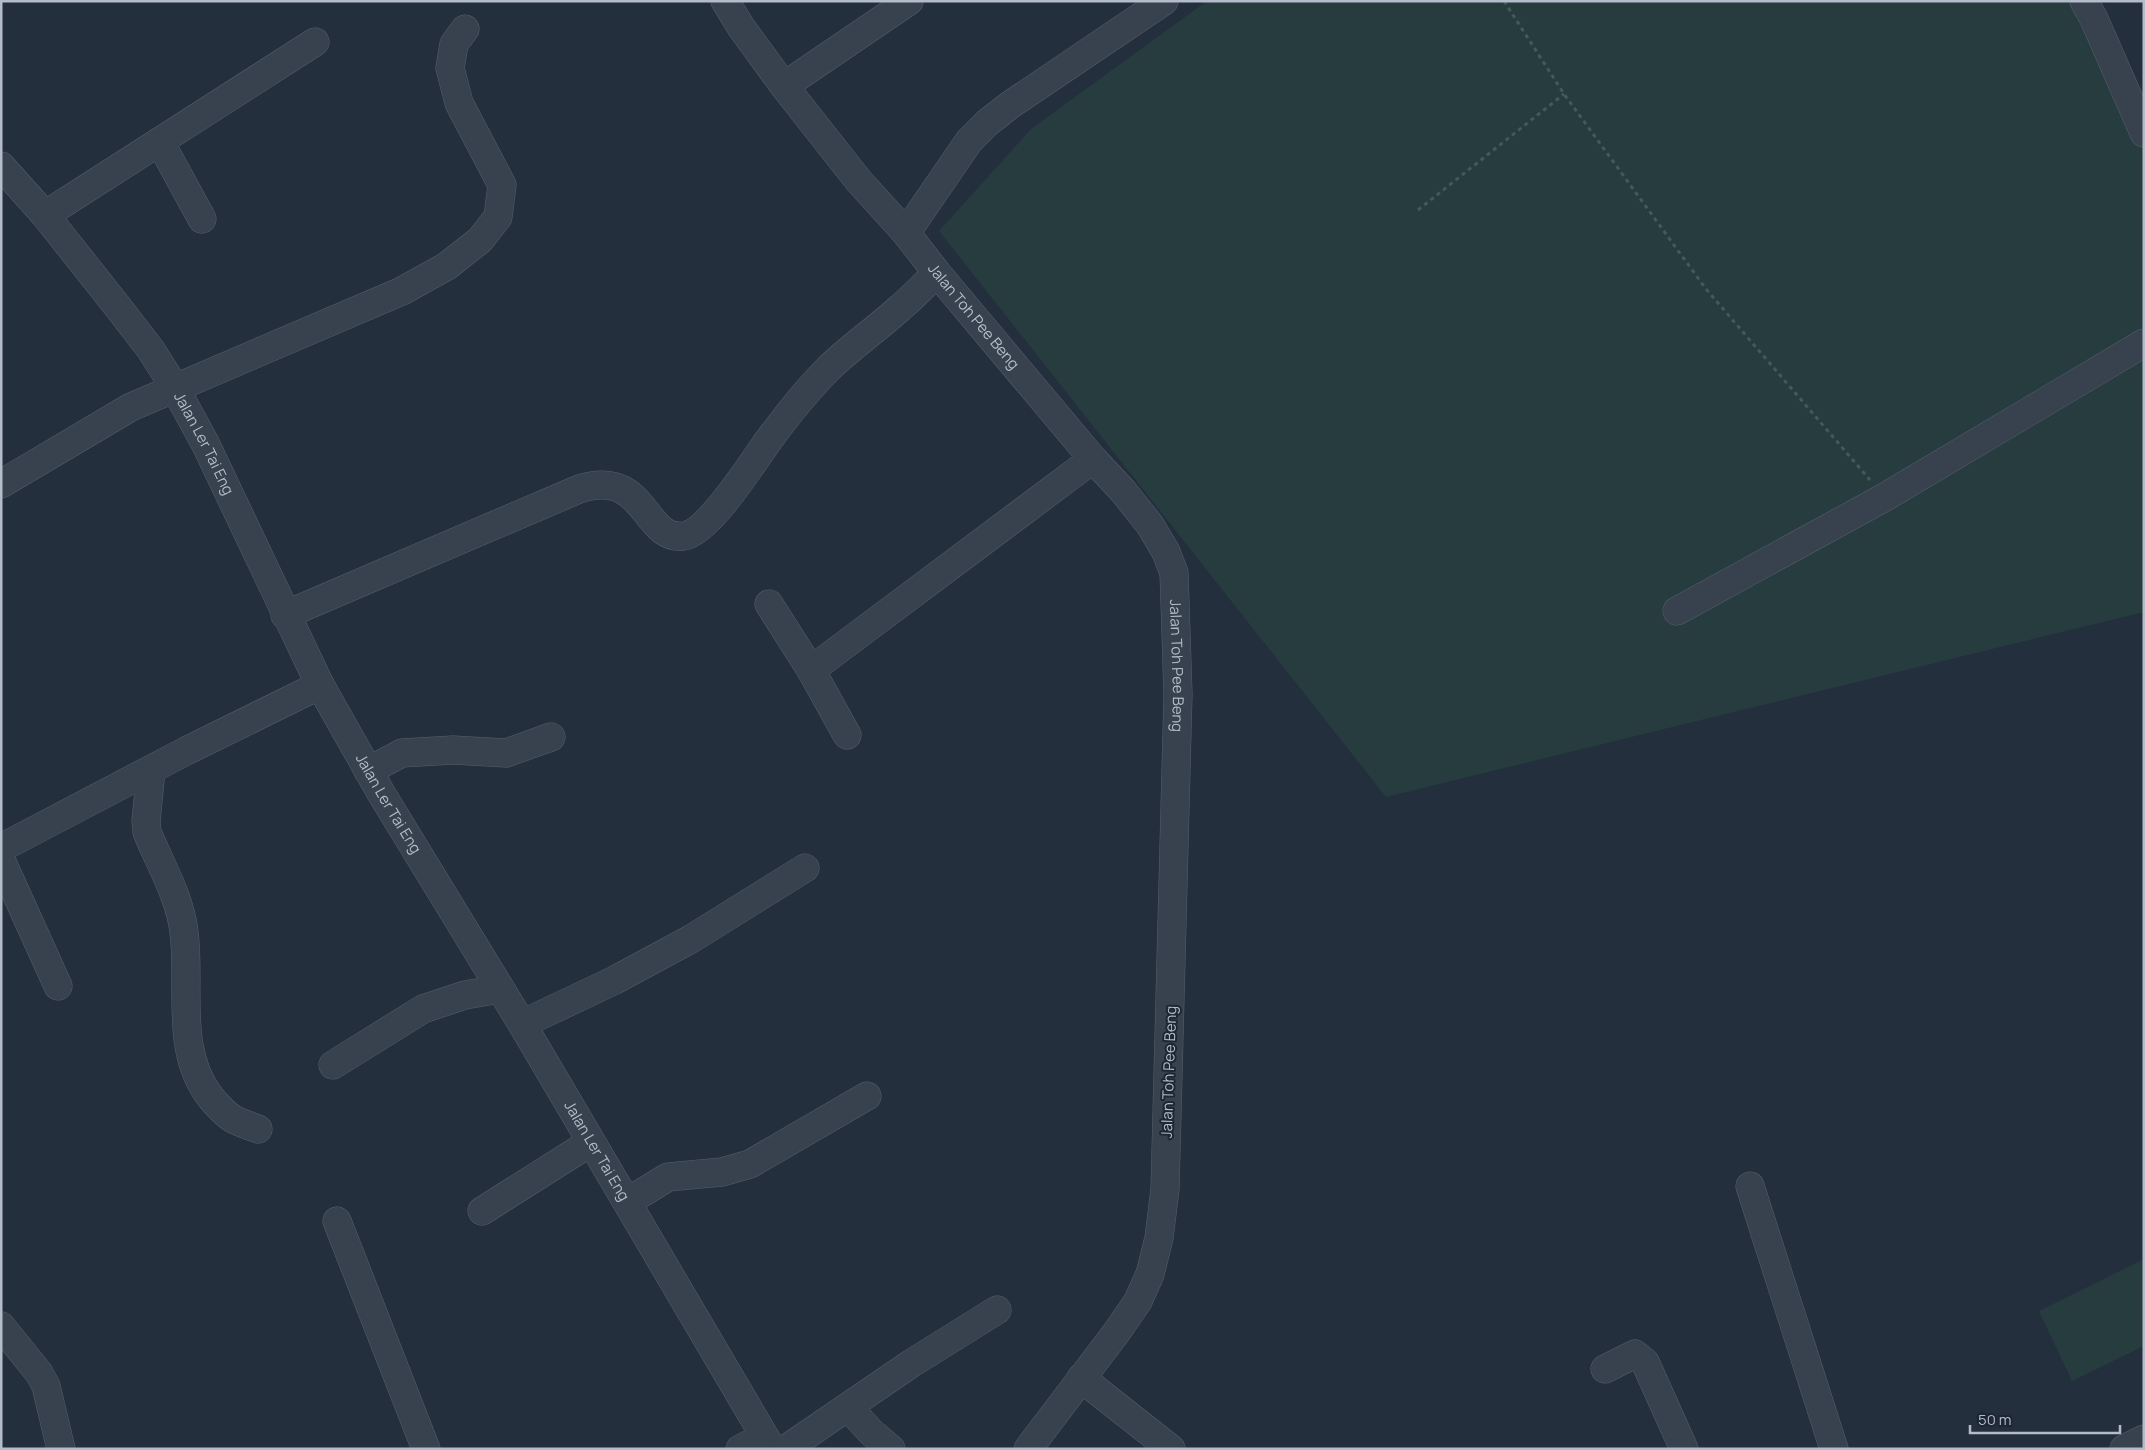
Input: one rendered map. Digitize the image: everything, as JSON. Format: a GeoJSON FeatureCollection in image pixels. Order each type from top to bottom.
{"type":"FeatureCollection","features":[{"type":"Feature","properties":{"kind":"street","name":"Jalan Toh Pee Beng"},"geometry":{"type":"LineString","coordinates":[[725,1],[741,27],[784,86],[858,180],[906,233],[937,273],[1150,525],[1174,573],[1178,703],[1165,1189],[1159,1238],[1150,1274],[1138,1301],[1028,1449]]}},
{"type":"Feature","properties":{"kind":"street"},"geometry":{"type":"LineString","coordinates":[[784,86],[909,1]]}},
{"type":"Feature","properties":{"kind":"street"},"geometry":{"type":"LineString","coordinates":[[906,233],[969,141],[987,123],[1010,104],[1164,1]]}},
{"type":"Feature","properties":{"kind":"street"},"geometry":{"type":"LineString","coordinates":[[2084,1],[2094,19],[2144,133]]}},
{"type":"Feature","properties":{"kind":"street"},"geometry":{"type":"LineString","coordinates":[[1,484],[131,407],[402,291],[447,266],[480,240],[498,216],[502,185],[459,103],[450,68],[454,44],[466,29]]}},
{"type":"Feature","properties":{"kind":"street"},"geometry":{"type":"LineString","coordinates":[[45,215],[315,42]]}},
{"type":"Feature","properties":{"kind":"street"},"geometry":{"type":"LineString","coordinates":[[160,142],[202,219]]}},
{"type":"Feature","properties":{"kind":"street","name":"Jalan Ler Tai Eng"},"geometry":{"type":"LineString","coordinates":[[1,166],[45,215],[145,342],[176,388],[206,445],[285,615],[320,685],[368,771],[522,1024],[627,1202],[765,1446]]}},
{"type":"Feature","properties":{"kind":"street"},"geometry":{"type":"LineString","coordinates":[[285,615],[579,488],[594,484],[619,486],[630,494],[664,531],[683,536],[693,532],[738,484],[784,420],[829,369],[937,273]]}},
{"type":"Feature","properties":{"kind":"street"},"geometry":{"type":"LineString","coordinates":[[1677,611],[1885,497],[2144,343]]}},
{"type":"Feature","properties":{"kind":"street"},"geometry":{"type":"LineString","coordinates":[[811,670],[1093,458]]}},
{"type":"Feature","properties":{"kind":"street"},"geometry":{"type":"LineString","coordinates":[[769,604],[811,670],[847,735]]}},
{"type":"Feature","properties":{"kind":"street"},"geometry":{"type":"LineString","coordinates":[[1,848],[320,685]]}},
{"type":"Feature","properties":{"kind":"street"},"geometry":{"type":"LineString","coordinates":[[368,771],[402,753],[453,750],[506,754],[551,736]]}},
{"type":"Feature","properties":{"kind":"street"},"geometry":{"type":"LineString","coordinates":[[152,770],[146,821],[147,832],[181,912],[185,932],[191,1059],[197,1077],[218,1105],[233,1118],[258,1129]]}},
{"type":"Feature","properties":{"kind":"street"},"geometry":{"type":"LineString","coordinates":[[1,860],[58,986]]}},
{"type":"Feature","properties":{"kind":"street"},"geometry":{"type":"LineString","coordinates":[[522,1024],[684,944],[805,868]]}},
{"type":"Feature","properties":{"kind":"street"},"geometry":{"type":"LineString","coordinates":[[333,1065],[423,1009],[465,995],[500,989]]}},
{"type":"Feature","properties":{"kind":"street"},"geometry":{"type":"LineString","coordinates":[[627,1202],[668,1177],[722,1172],[750,1164],[867,1096]]}},
{"type":"Feature","properties":{"kind":"street"},"geometry":{"type":"LineString","coordinates":[[482,1212],[591,1142]]}},
{"type":"Feature","properties":{"kind":"street"},"geometry":{"type":"LineString","coordinates":[[1750,1186],[1834,1449]]}},
{"type":"Feature","properties":{"kind":"street"},"geometry":{"type":"LineString","coordinates":[[337,1220],[426,1449]]}},
{"type":"Feature","properties":{"kind":"street"},"geometry":{"type":"LineString","coordinates":[[765,1446],[848,1407],[912,1363],[997,1310]]}},
{"type":"Feature","properties":{"kind":"street"},"geometry":{"type":"LineString","coordinates":[[1,1326],[46,1386],[61,1449]]}},
{"type":"Feature","properties":{"kind":"street"},"geometry":{"type":"LineString","coordinates":[[1605,1369],[1635,1354],[1645,1362],[1684,1449]]}},
{"type":"Feature","properties":{"kind":"street"},"geometry":{"type":"LineString","coordinates":[[1081,1378],[1172,1449]]}},
{"type":"Feature","properties":{"kind":"street"},"geometry":{"type":"LineString","coordinates":[[848,1407],[871,1432],[892,1449]]}},
{"type":"Feature","properties":{"kind":"street"},"geometry":{"type":"LineString","coordinates":[[2124,1449],[2144,1439]]}},
{"type":"Feature","properties":{"kind":"path"},"geometry":{"type":"LineString","coordinates":[[1504,1],[1564,94],[1706,289],[1885,497]]}},
{"type":"Feature","properties":{"kind":"path"},"geometry":{"type":"LineString","coordinates":[[1418,210],[1564,94]]}},
{"type":"Feature","properties":{"kind":"green space"},"geometry":{"type":"Polygon","coordinates":[[[1207,1],[2079,1],[2144,125],[2144,612],[1386,797],[939,231],[1031,129],[1207,1]]]}},
{"type":"Feature","properties":{"kind":"green space"},"geometry":{"type":"Polygon","coordinates":[[[2144,1259],[2144,1346],[2072,1381],[2039,1311],[2144,1259]]]}}]}
